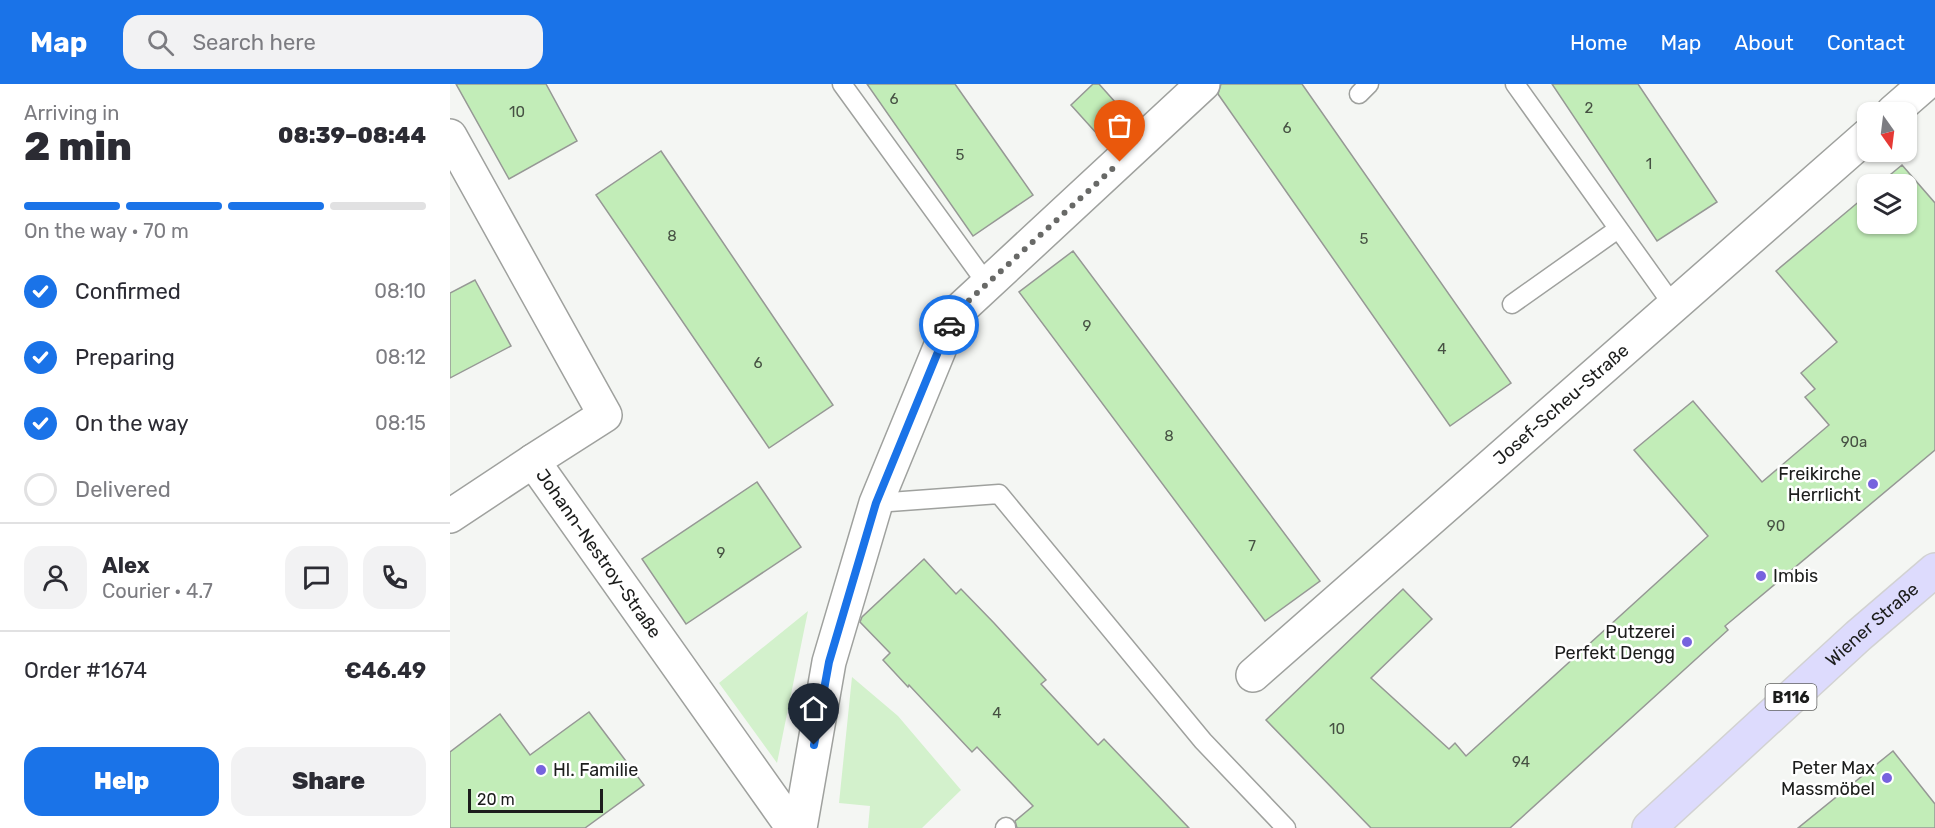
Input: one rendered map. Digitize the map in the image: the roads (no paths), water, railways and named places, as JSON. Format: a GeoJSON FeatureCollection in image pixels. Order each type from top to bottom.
{"type":"FeatureCollection","features":[{"type":"Feature","properties":{"kind":"main road","name":"Wiener Straße"},"geometry":{"type":"LineString","coordinates":[[1649,828],[1858,636],[1935,570]]}},
{"type":"Feature","properties":{"kind":"street"},"geometry":{"type":"LineString","coordinates":[[1904,102],[1925,84]]}},
{"type":"Feature","properties":{"kind":"street"},"geometry":{"type":"LineString","coordinates":[[800,828],[829,662],[876,503],[953,315],[1188,90]]}},
{"type":"Feature","properties":{"kind":"street","name":"Johann-Nestroy-Straße"},"geometry":{"type":"LineString","coordinates":[[450,136],[605,415],[533,461],[793,828]]}},
{"type":"Feature","properties":{"kind":"street","name":"Josef-Scheu-Straße"},"geometry":{"type":"LineString","coordinates":[[1253,675],[1857,145]]}},
{"type":"Feature","properties":{"kind":"street"},"geometry":{"type":"LineString","coordinates":[[450,516],[533,461]]}},
{"type":"Feature","properties":{"kind":"lane"},"geometry":{"type":"LineString","coordinates":[[842,84],[987,284]]}},
{"type":"Feature","properties":{"kind":"lane"},"geometry":{"type":"LineString","coordinates":[[1515,84],[1673,305]]}},
{"type":"Feature","properties":{"kind":"lane"},"geometry":{"type":"LineString","coordinates":[[1512,304],[1618,229]]}},
{"type":"Feature","properties":{"kind":"lane"},"geometry":{"type":"LineString","coordinates":[[876,503],[999,494],[1203,741],[1286,828]]}},
{"type":"Feature","properties":{"kind":"place","name":"Freikirche Herrlicht"},"geometry":{"type":"Point","coordinates":[1873,484]}},
{"type":"Feature","properties":{"kind":"place","name":"Imbis"},"geometry":{"type":"Point","coordinates":[1761,576]}},
{"type":"Feature","properties":{"kind":"place","name":"Putzerei Perfekt Dengg"},"geometry":{"type":"Point","coordinates":[1687,642]}},
{"type":"Feature","properties":{"kind":"place","name":"Hl. Familie"},"geometry":{"type":"Point","coordinates":[541,770]}},
{"type":"Feature","properties":{"kind":"place","name":"Peter Max Massmöbel"},"geometry":{"type":"Point","coordinates":[1887,778]}}]}
